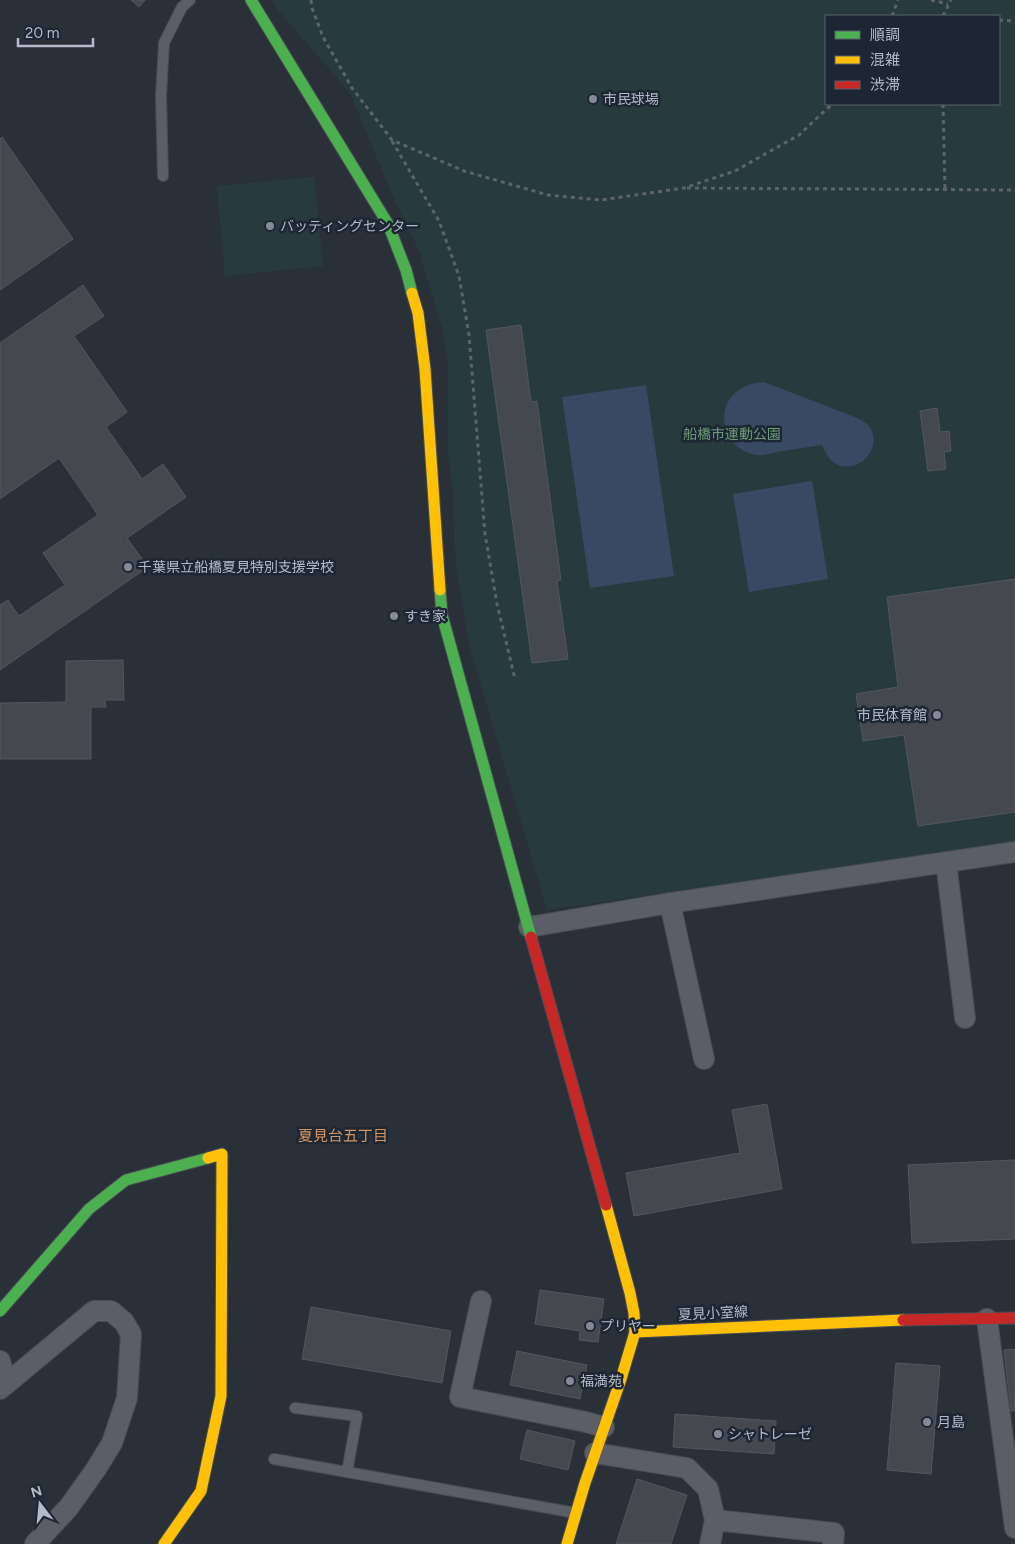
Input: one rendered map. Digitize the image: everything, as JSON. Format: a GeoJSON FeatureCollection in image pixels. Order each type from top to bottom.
{"type":"FeatureCollection","features":[{"type":"Feature","properties":{"kind":"street"},"geometry":{"type":"LineString","coordinates":[[251,0],[388,224],[406,270],[418,313],[425,369],[436,556],[442,615],[630,1293],[635,1332],[567,1544]]}},
{"type":"Feature","properties":{"kind":"street"},"geometry":{"type":"LineString","coordinates":[[529,926],[670,903],[1015,852]]}},
{"type":"Feature","properties":{"kind":"street"},"geometry":{"type":"LineString","coordinates":[[946,862],[965,1018]]}},
{"type":"Feature","properties":{"kind":"street"},"geometry":{"type":"LineString","coordinates":[[670,903],[704,1060]]}},
{"type":"Feature","properties":{"kind":"street"},"geometry":{"type":"LineString","coordinates":[[0,1311],[89,1209],[126,1180],[222,1154],[222,1396],[201,1492],[164,1544]]}},
{"type":"Feature","properties":{"kind":"street"},"geometry":{"type":"LineString","coordinates":[[481,1301],[460,1397],[604,1427]]}},
{"type":"Feature","properties":{"kind":"street"},"geometry":{"type":"LineString","coordinates":[[3,1386],[94,1311],[111,1311],[124,1322],[131,1334],[127,1398],[112,1443],[68,1507],[35,1544]]}},
{"type":"Feature","properties":{"kind":"street","name":"夏見小室線"},"geometry":{"type":"LineString","coordinates":[[635,1332],[863,1321],[1015,1318]]}},
{"type":"Feature","properties":{"kind":"street"},"geometry":{"type":"LineString","coordinates":[[986,1319],[1015,1528]]}},
{"type":"Feature","properties":{"kind":"street"},"geometry":{"type":"LineString","coordinates":[[0,1361],[3,1386]]}},
{"type":"Feature","properties":{"kind":"street"},"geometry":{"type":"LineString","coordinates":[[595,1453],[687,1468],[708,1489],[715,1520],[710,1544]]}},
{"type":"Feature","properties":{"kind":"street"},"geometry":{"type":"LineString","coordinates":[[715,1520],[834,1533],[833,1544]]}},
{"type":"Feature","properties":{"kind":"lane"},"geometry":{"type":"LineString","coordinates":[[163,176],[161,96],[164,43],[182,7],[190,0]]}},
{"type":"Feature","properties":{"kind":"lane"},"geometry":{"type":"LineString","coordinates":[[295,1408],[357,1416],[347,1472]]}},
{"type":"Feature","properties":{"kind":"lane"},"geometry":{"type":"LineString","coordinates":[[274,1459],[576,1513]]}},
{"type":"Feature","properties":{"kind":"path"},"geometry":{"type":"LineString","coordinates":[[311,0],[322,37],[352,88],[392,140],[439,221],[459,276],[469,335],[485,534],[496,604],[515,679]]}},
{"type":"Feature","properties":{"kind":"path"},"geometry":{"type":"LineString","coordinates":[[892,15],[898,0]]}},
{"type":"Feature","properties":{"kind":"path"},"geometry":{"type":"LineString","coordinates":[[931,0],[948,4]]}},
{"type":"Feature","properties":{"kind":"path"},"geometry":{"type":"LineString","coordinates":[[943,15],[951,0]]}},
{"type":"Feature","properties":{"kind":"path"},"geometry":{"type":"LineString","coordinates":[[1000,20],[1015,21]]}},
{"type":"Feature","properties":{"kind":"path"},"geometry":{"type":"LineString","coordinates":[[684,188],[735,171],[799,135],[831,105]]}},
{"type":"Feature","properties":{"kind":"path"},"geometry":{"type":"LineString","coordinates":[[944,105],[945,190]]}},
{"type":"Feature","properties":{"kind":"path"},"geometry":{"type":"LineString","coordinates":[[392,140],[464,171],[548,195],[601,200],[684,188],[1015,190]]}},
{"type":"Feature","properties":{"kind":"green space","name":"船橋市運動公園"},"geometry":{"type":"Polygon","coordinates":[[[272,0],[1015,0],[1015,841],[547,910],[470,648],[456,567],[453,490],[448,455],[448,365],[443,331],[419,251],[392,195],[350,93],[278,10],[272,0]]]}},
{"type":"Feature","properties":{"kind":"green space","name":"バッティングセンター"},"geometry":{"type":"Polygon","coordinates":[[[314,177],[323,266],[225,276],[217,186],[314,177]]]}},
{"type":"Feature","properties":{"kind":"water"},"geometry":{"type":"Polygon","coordinates":[[[764,382],[866,423],[872,431],[874,440],[868,456],[862,462],[845,467],[831,460],[822,445],[765,455],[746,452],[736,446],[729,437],[725,427],[726,405],[732,396],[742,388],[764,382]]]}},
{"type":"Feature","properties":{"kind":"water"},"geometry":{"type":"Polygon","coordinates":[[[646,385],[674,576],[590,588],[562,397],[646,385]]]}},
{"type":"Feature","properties":{"kind":"water"},"geometry":{"type":"Polygon","coordinates":[[[812,481],[828,579],[749,592],[733,494],[812,481]]]}},
{"type":"Feature","properties":{"kind":"building"},"geometry":{"type":"Polygon","coordinates":[[[131,0],[145,0],[139,7],[131,0]]]}},
{"type":"Feature","properties":{"kind":"building"},"geometry":{"type":"Polygon","coordinates":[[[2,137],[73,239],[0,290],[0,139],[2,137]]]}},
{"type":"Feature","properties":{"kind":"building"},"geometry":{"type":"Polygon","coordinates":[[[83,285],[104,316],[74,336],[127,412],[106,427],[142,479],[163,464],[186,497],[127,538],[148,567],[0,670],[0,605],[8,600],[19,616],[65,585],[43,553],[98,515],[59,458],[0,499],[0,343],[83,285]]]}},
{"type":"Feature","properties":{"kind":"building"},"geometry":{"type":"Polygon","coordinates":[[[521,325],[531,402],[537,401],[561,580],[557,581],[568,659],[532,663],[486,330],[521,325]]]}},
{"type":"Feature","properties":{"kind":"building"},"geometry":{"type":"Polygon","coordinates":[[[937,408],[940,432],[949,431],[951,451],[944,452],[946,469],[928,471],[920,411],[937,408]]]}},
{"type":"Feature","properties":{"kind":"building","name":"市民体育館"},"geometry":{"type":"Polygon","coordinates":[[[1015,579],[1015,812],[918,826],[904,735],[863,741],[856,694],[898,687],[887,597],[1015,579]]]}},
{"type":"Feature","properties":{"kind":"building"},"geometry":{"type":"Polygon","coordinates":[[[123,660],[124,700],[105,700],[106,707],[91,707],[91,759],[0,759],[0,703],[66,702],[66,661],[123,660]]]}},
{"type":"Feature","properties":{"kind":"building"},"geometry":{"type":"Polygon","coordinates":[[[767,1104],[782,1189],[634,1216],[626,1173],[740,1153],[732,1110],[767,1104]]]}},
{"type":"Feature","properties":{"kind":"building"},"geometry":{"type":"Polygon","coordinates":[[[1015,1160],[1015,1239],[912,1243],[908,1165],[1015,1160]]]}},
{"type":"Feature","properties":{"kind":"building"},"geometry":{"type":"Polygon","coordinates":[[[540,1290],[604,1299],[598,1342],[579,1340],[580,1331],[535,1324],[540,1290]]]}},
{"type":"Feature","properties":{"kind":"building"},"geometry":{"type":"Polygon","coordinates":[[[311,1307],[451,1331],[442,1383],[302,1359],[311,1307]]]}},
{"type":"Feature","properties":{"kind":"building"},"geometry":{"type":"Polygon","coordinates":[[[1015,1349],[1015,1411],[1011,1411],[1004,1350],[1015,1349]]]}},
{"type":"Feature","properties":{"kind":"building"},"geometry":{"type":"Polygon","coordinates":[[[517,1351],[587,1365],[580,1399],[510,1385],[517,1351]]]}},
{"type":"Feature","properties":{"kind":"building"},"geometry":{"type":"Polygon","coordinates":[[[896,1363],[940,1366],[931,1474],[887,1470],[896,1363]]]}},
{"type":"Feature","properties":{"kind":"building"},"geometry":{"type":"Polygon","coordinates":[[[675,1414],[776,1421],[774,1454],[673,1447],[675,1414]]]}},
{"type":"Feature","properties":{"kind":"building"},"geometry":{"type":"Polygon","coordinates":[[[527,1430],[575,1441],[568,1470],[520,1459],[527,1430]]]}},
{"type":"Feature","properties":{"kind":"building"},"geometry":{"type":"Polygon","coordinates":[[[637,1479],[687,1495],[671,1544],[616,1544],[637,1479]]]}},
{"type":"Feature","properties":{"kind":"traffic: fast"},"geometry":{"type":"LineString","coordinates":[[251,0],[388,224],[406,270],[412,293]]}},
{"type":"Feature","properties":{"kind":"traffic: fast"},"geometry":{"type":"LineString","coordinates":[[440,590],[442,615],[531,937]]}},
{"type":"Feature","properties":{"kind":"traffic: fast"},"geometry":{"type":"LineString","coordinates":[[0,1311],[89,1209],[126,1180],[208,1158]]}},
{"type":"Feature","properties":{"kind":"traffic: slow"},"geometry":{"type":"LineString","coordinates":[[412,293],[418,313],[425,369],[440,590]]}},
{"type":"Feature","properties":{"kind":"traffic: slow"},"geometry":{"type":"LineString","coordinates":[[164,1544],[201,1491],[221,1396],[222,1154],[208,1158]]}},
{"type":"Feature","properties":{"kind":"traffic: slow"},"geometry":{"type":"LineString","coordinates":[[567,1544],[635,1332],[630,1293],[606,1205]]}},
{"type":"Feature","properties":{"kind":"traffic: slow"},"geometry":{"type":"LineString","coordinates":[[635,1332],[903,1320]]}},
{"type":"Feature","properties":{"kind":"traffic: jam"},"geometry":{"type":"LineString","coordinates":[[531,937],[606,1205]]}},
{"type":"Feature","properties":{"kind":"traffic: jam"},"geometry":{"type":"LineString","coordinates":[[903,1320],[1015,1318]]}},
{"type":"Feature","properties":{"kind":"place","name":"市民球場"},"geometry":{"type":"Point","coordinates":[593,99]}},
{"type":"Feature","properties":{"kind":"place","name":"バッティングセンター"},"geometry":{"type":"Point","coordinates":[270,226]}},
{"type":"Feature","properties":{"kind":"place","name":"千葉県立船橋夏見特別支援学校"},"geometry":{"type":"Point","coordinates":[128,567]}},
{"type":"Feature","properties":{"kind":"place","name":"すき家"},"geometry":{"type":"Point","coordinates":[394,616]}},
{"type":"Feature","properties":{"kind":"place","name":"市民体育館"},"geometry":{"type":"Point","coordinates":[937,715]}},
{"type":"Feature","properties":{"kind":"place","name":"プリヤー"},"geometry":{"type":"Point","coordinates":[590,1326]}},
{"type":"Feature","properties":{"kind":"place","name":"福満苑"},"geometry":{"type":"Point","coordinates":[570,1381]}},
{"type":"Feature","properties":{"kind":"place","name":"月島"},"geometry":{"type":"Point","coordinates":[927,1422]}},
{"type":"Feature","properties":{"kind":"place","name":"シャトレーゼ"},"geometry":{"type":"Point","coordinates":[718,1434]}},
{"type":"Feature","properties":{"kind":"district","name":"夏見台五丁目"},"geometry":{"type":"Point","coordinates":[343,1136]}}]}
